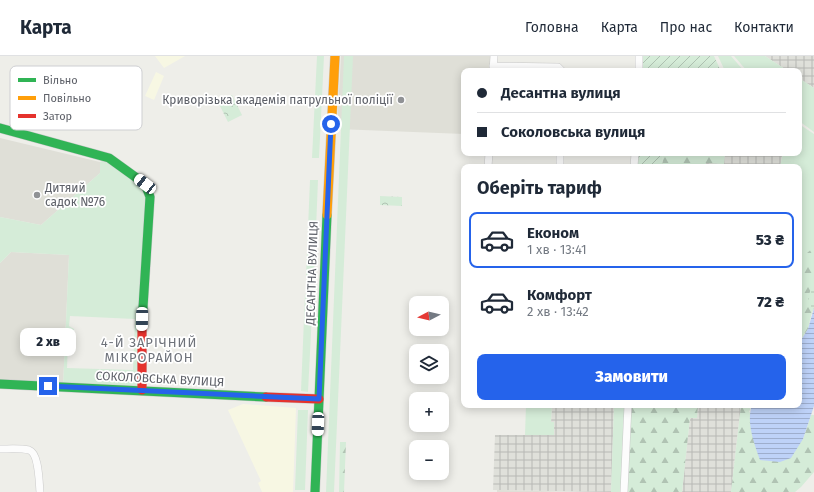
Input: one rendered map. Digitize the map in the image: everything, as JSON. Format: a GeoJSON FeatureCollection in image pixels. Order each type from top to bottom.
{"type":"FeatureCollection","features":[{"type":"Feature","properties":{"kind":"street","name":"ДЕСАНТНА ВУЛИЦЯ"},"geometry":{"type":"LineString","coordinates":[[315,492],[335,56]]}},
{"type":"Feature","properties":{"kind":"street"},"geometry":{"type":"LineString","coordinates":[[494,56],[493,68],[559,68]]}},
{"type":"Feature","properties":{"kind":"street"},"geometry":{"type":"LineString","coordinates":[[639,56],[639,68]]}},
{"type":"Feature","properties":{"kind":"street"},"geometry":{"type":"LineString","coordinates":[[0,128],[109,158],[145,184],[150,197],[142,319],[142,390]]}},
{"type":"Feature","properties":{"kind":"street","name":"СОКОЛОВСЬКА ВУЛИЦЯ"},"geometry":{"type":"LineString","coordinates":[[0,384],[319,399]]}},
{"type":"Feature","properties":{"kind":"street"},"geometry":{"type":"LineString","coordinates":[[624,492],[628,408]]}},
{"type":"Feature","properties":{"kind":"street"},"geometry":{"type":"LineString","coordinates":[[0,449],[30,450],[35,454],[37,460],[40,492]]}},
{"type":"Feature","properties":{"kind":"shaded area"},"geometry":{"type":"Polygon","coordinates":[[[155,56],[185,56],[164,68],[155,56]]]}},
{"type":"Feature","properties":{"kind":"shaded area","name":"Криворізька академія патрульної поліції"},"geometry":{"type":"Polygon","coordinates":[[[341,56],[491,56],[490,68],[461,68],[461,134],[337,129],[341,56]]]}},
{"type":"Feature","properties":{"kind":"shaded area"},"geometry":{"type":"Polygon","coordinates":[[[765,56],[814,56],[814,88],[802,80],[802,68],[783,68],[765,56]]]}},
{"type":"Feature","properties":{"kind":"shaded area"},"geometry":{"type":"Polygon","coordinates":[[[156,72],[164,76],[154,100],[145,96],[156,72]]]}},
{"type":"Feature","properties":{"kind":"shaded area","name":"Дитяий садок №76"},"geometry":{"type":"Polygon","coordinates":[[[0,138],[100,162],[100,173],[41,225],[0,217],[0,138]]]}},
{"type":"Feature","properties":{"kind":"shaded area"},"geometry":{"type":"Polygon","coordinates":[[[725,156],[782,156],[781,164],[724,164],[725,156]]]}},
{"type":"Feature","properties":{"kind":"shaded area"},"geometry":{"type":"Polygon","coordinates":[[[11,252],[69,255],[63,387],[0,384],[0,263],[11,252]]]}},
{"type":"Feature","properties":{"kind":"shaded area"},"geometry":{"type":"Polygon","coordinates":[[[243,404],[296,408],[293,492],[262,492],[258,483],[261,481],[228,410],[243,404]]]}},
{"type":"Feature","properties":{"kind":"shaded area"},"geometry":{"type":"Polygon","coordinates":[[[552,408],[614,408],[611,492],[493,490],[495,435],[553,435],[554,422],[551,422],[552,408]]]}},
{"type":"Feature","properties":{"kind":"shaded area"},"geometry":{"type":"Polygon","coordinates":[[[698,408],[741,408],[731,492],[682,492],[690,418],[697,418],[698,408]]]}},
{"type":"Feature","properties":{"kind":"shaded area"},"geometry":{"type":"Polygon","coordinates":[[[497,490],[575,492],[497,492],[497,490]]]}},
{"type":"Feature","properties":{"kind":"green space"},"geometry":{"type":"Polygon","coordinates":[[[317,56],[324,56],[319,158],[312,158],[317,56]]]}},
{"type":"Feature","properties":{"kind":"green space"},"geometry":{"type":"Polygon","coordinates":[[[344,56],[353,56],[334,492],[326,492],[344,56]]]}},
{"type":"Feature","properties":{"kind":"green space"},"geometry":{"type":"Polygon","coordinates":[[[642,56],[714,56],[720,68],[642,68],[642,56]]]}},
{"type":"Feature","properties":{"kind":"green space"},"geometry":{"type":"Polygon","coordinates":[[[718,56],[731,56],[741,68],[724,68],[718,56]]]}},
{"type":"Feature","properties":{"kind":"green space"},"geometry":{"type":"Polygon","coordinates":[[[734,56],[765,56],[783,68],[744,68],[734,56]]]}},
{"type":"Feature","properties":{"kind":"green space"},"geometry":{"type":"Polygon","coordinates":[[[802,80],[814,88],[814,132],[802,123],[802,80]]]}},
{"type":"Feature","properties":{"kind":"green space"},"geometry":{"type":"Polygon","coordinates":[[[232,95],[242,115],[228,122],[218,102],[232,95]]]}},
{"type":"Feature","properties":{"kind":"green space"},"geometry":{"type":"Polygon","coordinates":[[[802,126],[814,134],[814,308],[802,336],[802,164],[781,164],[782,156],[802,156],[802,126]]]}},
{"type":"Feature","properties":{"kind":"green space"},"geometry":{"type":"Polygon","coordinates":[[[638,156],[663,156],[662,164],[637,164],[638,156]]]}},
{"type":"Feature","properties":{"kind":"green space"},"geometry":{"type":"Polygon","coordinates":[[[663,156],[725,156],[724,164],[662,164],[663,156]]]}},
{"type":"Feature","properties":{"kind":"green space"},"geometry":{"type":"Polygon","coordinates":[[[109,158],[145,184],[142,390],[63,387],[69,255],[11,252],[0,263],[0,217],[41,225],[100,173],[100,162],[109,158]],[[70,316],[69,326],[74,329],[74,334],[68,338],[67,368],[133,370],[135,319],[70,316]]]}},
{"type":"Feature","properties":{"kind":"green space"},"geometry":{"type":"Polygon","coordinates":[[[310,180],[318,180],[314,278],[306,277],[310,180]]]}},
{"type":"Feature","properties":{"kind":"green space"},"geometry":{"type":"Polygon","coordinates":[[[380,196],[402,197],[402,206],[380,205],[380,196]]]}},
{"type":"Feature","properties":{"kind":"green space"},"geometry":{"type":"Polygon","coordinates":[[[814,247],[814,280],[808,298],[812,311],[808,329],[802,338],[802,257],[814,247]]]}},
{"type":"Feature","properties":{"kind":"green space"},"geometry":{"type":"Polygon","coordinates":[[[814,280],[814,310],[812,311],[808,298],[814,280]]]}},
{"type":"Feature","properties":{"kind":"green space"},"geometry":{"type":"Polygon","coordinates":[[[305,294],[313,294],[308,392],[301,391],[305,294]]]}},
{"type":"Feature","properties":{"kind":"green space"},"geometry":{"type":"Polygon","coordinates":[[[526,408],[552,408],[551,422],[554,422],[554,435],[525,435],[526,408]]]}},
{"type":"Feature","properties":{"kind":"green space"},"geometry":{"type":"Polygon","coordinates":[[[614,408],[628,408],[624,492],[611,492],[614,408]]]}},
{"type":"Feature","properties":{"kind":"green space"},"geometry":{"type":"Polygon","coordinates":[[[630,408],[698,408],[697,418],[690,418],[682,492],[625,492],[630,408]]]}},
{"type":"Feature","properties":{"kind":"green space"},"geometry":{"type":"Polygon","coordinates":[[[741,408],[751,408],[749,412],[803,439],[811,415],[814,415],[814,472],[801,487],[795,492],[731,492],[741,408]]]}},
{"type":"Feature","properties":{"kind":"green space"},"geometry":{"type":"Polygon","coordinates":[[[298,410],[308,410],[305,490],[295,490],[298,410]]]}},
{"type":"Feature","properties":{"kind":"green space"},"geometry":{"type":"Polygon","coordinates":[[[340,442],[346,442],[344,492],[339,492],[340,442]]]}},
{"type":"Feature","properties":{"kind":"water"},"geometry":{"type":"Polygon","coordinates":[[[814,308],[814,406],[803,439],[791,458],[780,462],[760,460],[753,440],[750,425],[751,408],[802,408],[802,338],[808,329],[814,308]]]}},
{"type":"Feature","properties":{"kind":"traffic: fast"},"geometry":{"type":"LineString","coordinates":[[0,128],[109,158],[145,184],[150,197],[142,323]]}},
{"type":"Feature","properties":{"kind":"traffic: fast"},"geometry":{"type":"LineString","coordinates":[[315,492],[327,215]]}},
{"type":"Feature","properties":{"kind":"traffic: fast"},"geometry":{"type":"LineString","coordinates":[[0,384],[266,397]]}},
{"type":"Feature","properties":{"kind":"traffic: slow"},"geometry":{"type":"LineString","coordinates":[[327,215],[335,56]]}},
{"type":"Feature","properties":{"kind":"traffic: jam"},"geometry":{"type":"LineString","coordinates":[[142,323],[142,390]]}},
{"type":"Feature","properties":{"kind":"traffic: jam"},"geometry":{"type":"LineString","coordinates":[[266,397],[319,399]]}},
{"type":"Feature","properties":{"kind":"place","name":"Криворізька академія патрульної поліції"},"geometry":{"type":"Point","coordinates":[401,100]}},
{"type":"Feature","properties":{"kind":"place","name":"Дитяий садок №76"},"geometry":{"type":"Point","coordinates":[37,195]}},
{"type":"Feature","properties":{"kind":"district","name":"4-Й ЗАРІЧНИЙ МІКРОРАЙОН"},"geometry":{"type":"Point","coordinates":[149,350]}},
{"type":"Feature","properties":{"kind":"route"},"geometry":{"type":"LineString","coordinates":[[48,386],[319,399],[331,124]]}}]}
